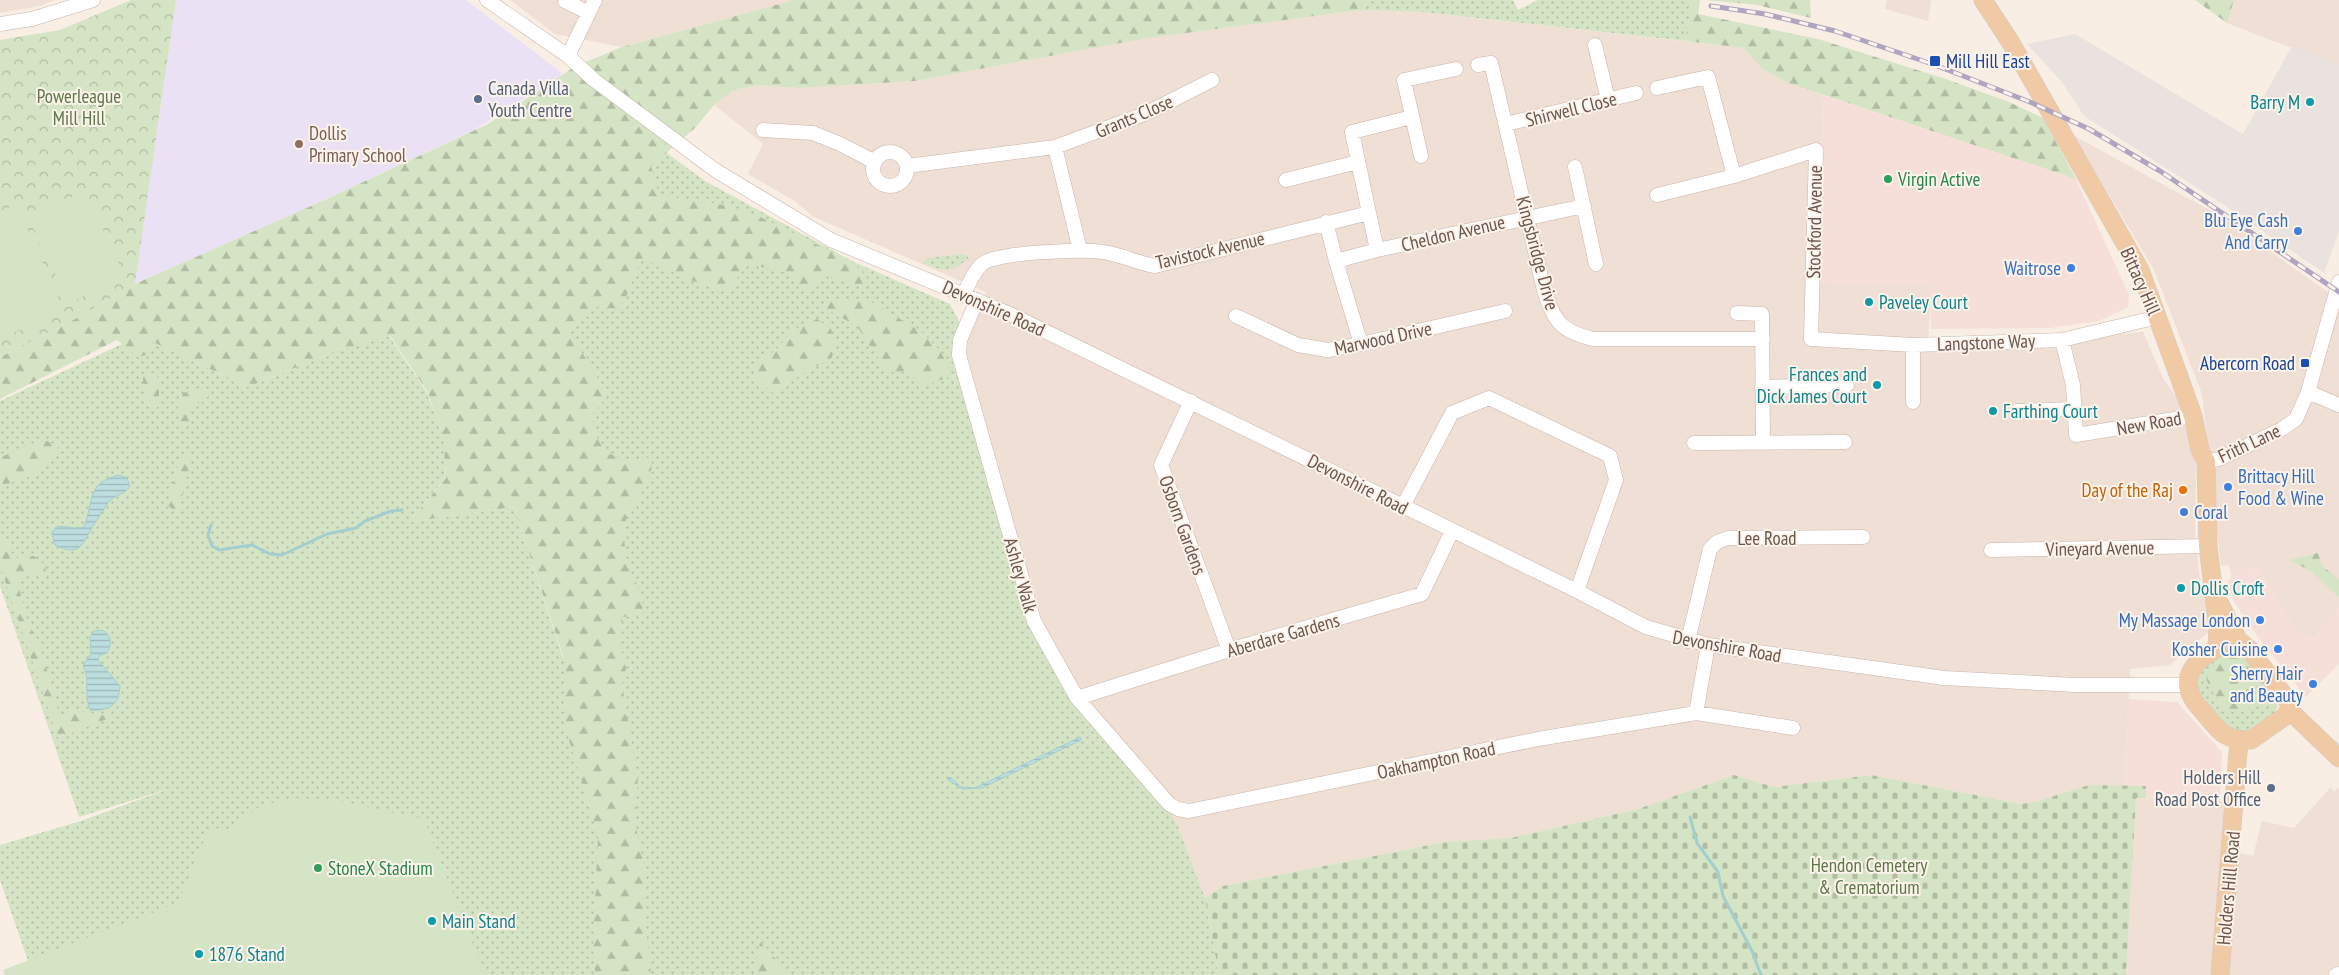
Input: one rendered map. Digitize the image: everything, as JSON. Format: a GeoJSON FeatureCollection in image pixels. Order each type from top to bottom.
{"type":"FeatureCollection","features":[{"type":"Feature","properties":{"kind":"main road","name":"Bittacy Hill"},"geometry":{"type":"LineString","coordinates":[[1983,0],[2020,60],[2140,270],[2158,317],[2193,416],[2200,450],[2206,462],[2208,546],[2218,628],[2217,646]]}},
{"type":"Feature","properties":{"kind":"main road","name":"Bittacy Hill"},"geometry":{"type":"LineString","coordinates":[[2213,590],[2238,640]]}},
{"type":"Feature","properties":{"kind":"main road"},"geometry":{"type":"LineString","coordinates":[[2289,710],[2284,717],[2250,740],[2228,738],[2221,733],[2191,697],[2188,685],[2189,676],[2194,667],[2217,646],[2238,640],[2249,649],[2285,695],[2289,710],[2339,758]]}},
{"type":"Feature","properties":{"kind":"main road","name":"Holders Hill Road"},"geometry":{"type":"LineString","coordinates":[[2220,975],[2240,740]]}},
{"type":"Feature","properties":{"kind":"street"},"geometry":{"type":"LineString","coordinates":[[0,24],[32,19],[93,0]]}},
{"type":"Feature","properties":{"kind":"street","name":"Devonshire Road"},"geometry":{"type":"LineString","coordinates":[[487,0],[568,56],[594,80],[715,170],[831,240],[1012,315],[1576,590],[1646,627],[1688,641],[1708,645],[1944,678],[2075,685],[2188,685]]}},
{"type":"Feature","properties":{"kind":"street"},"geometry":{"type":"LineString","coordinates":[[568,56],[587,12],[595,0]]}},
{"type":"Feature","properties":{"kind":"street"},"geometry":{"type":"LineString","coordinates":[[565,1],[587,12]]}},
{"type":"Feature","properties":{"kind":"street"},"geometry":{"type":"LineString","coordinates":[[1595,45],[1608,100]]}},
{"type":"Feature","properties":{"kind":"street","name":"Kingsbridge Drive"},"geometry":{"type":"LineString","coordinates":[[1478,65],[1491,63],[1549,308],[1558,323],[1574,335],[1593,340],[1763,339]]}},
{"type":"Feature","properties":{"kind":"street"},"geometry":{"type":"LineString","coordinates":[[1421,156],[1404,80],[1456,69]]}},
{"type":"Feature","properties":{"kind":"street"},"geometry":{"type":"LineString","coordinates":[[1657,88],[1708,77],[1734,176]]}},
{"type":"Feature","properties":{"kind":"street","name":"Grants Close"},"geometry":{"type":"LineString","coordinates":[[908,166],[1055,147],[1147,114],[1212,80]]}},
{"type":"Feature","properties":{"kind":"street","name":"Shirwell Close"},"geometry":{"type":"LineString","coordinates":[[1506,124],[1636,93]]}},
{"type":"Feature","properties":{"kind":"street"},"geometry":{"type":"LineString","coordinates":[[1377,250],[1352,132],[1412,117]]}},
{"type":"Feature","properties":{"kind":"street"},"geometry":{"type":"LineString","coordinates":[[762,130],[813,133],[875,162]]}},
{"type":"Feature","properties":{"kind":"street"},"geometry":{"type":"LineString","coordinates":[[1055,147],[1080,250]]}},
{"type":"Feature","properties":{"kind":"street","name":"Stockford Avenue"},"geometry":{"type":"LineString","coordinates":[[1656,195],[1734,176],[1816,150],[1811,339]]}},
{"type":"Feature","properties":{"kind":"street"},"geometry":{"type":"LineString","coordinates":[[892,152],[904,158],[908,166],[903,181],[894,186],[882,185],[875,177],[875,162],[883,154],[892,152]]}},
{"type":"Feature","properties":{"kind":"street"},"geometry":{"type":"LineString","coordinates":[[1286,180],[1358,162]]}},
{"type":"Feature","properties":{"kind":"street"},"geometry":{"type":"LineString","coordinates":[[1575,167],[1596,264]]}},
{"type":"Feature","properties":{"kind":"street","name":"Cheldon Avenue"},"geometry":{"type":"LineString","coordinates":[[1336,261],[1528,216],[1584,206]]}},
{"type":"Feature","properties":{"kind":"street","name":"Tavistock Avenue"},"geometry":{"type":"LineString","coordinates":[[964,294],[971,277],[988,260],[998,257],[1080,250],[1105,252],[1140,264],[1155,266],[1326,222],[1369,213]]}},
{"type":"Feature","properties":{"kind":"street"},"geometry":{"type":"LineString","coordinates":[[1326,222],[1361,344]]}},
{"type":"Feature","properties":{"kind":"street","name":"Frith Lane"},"geometry":{"type":"LineString","coordinates":[[2206,462],[2219,459],[2282,429],[2296,419],[2308,392],[2339,282]]}},
{"type":"Feature","properties":{"kind":"street","name":"Ashley Walk"},"geometry":{"type":"LineString","coordinates":[[977,300],[960,340],[959,355],[1034,621],[1077,698],[1169,804],[1178,809]]}},
{"type":"Feature","properties":{"kind":"street","name":"Marwood Drive"},"geometry":{"type":"LineString","coordinates":[[1236,316],[1298,345],[1328,350],[1505,311]]}},
{"type":"Feature","properties":{"kind":"street"},"geometry":{"type":"LineString","coordinates":[[1736,314],[1762,314],[1763,442]]}},
{"type":"Feature","properties":{"kind":"street","name":"Langstone Way"},"geometry":{"type":"LineString","coordinates":[[1811,339],[1912,345],[2062,340],[2158,317]]}},
{"type":"Feature","properties":{"kind":"street"},"geometry":{"type":"LineString","coordinates":[[2017,411],[2073,409],[2073,385],[2062,340]]}},
{"type":"Feature","properties":{"kind":"street"},"geometry":{"type":"LineString","coordinates":[[1912,345],[1913,402]]}},
{"type":"Feature","properties":{"kind":"street"},"geometry":{"type":"LineString","coordinates":[[1762,388],[1847,385]]}},
{"type":"Feature","properties":{"kind":"street"},"geometry":{"type":"LineString","coordinates":[[2308,392],[2339,405]]}},
{"type":"Feature","properties":{"kind":"street"},"geometry":{"type":"LineString","coordinates":[[1403,506],[1452,413],[1489,398],[1602,452],[1610,456],[1616,480],[1576,590]]}},
{"type":"Feature","properties":{"kind":"street","name":"Osborn Gardens"},"geometry":{"type":"LineString","coordinates":[[1191,401],[1161,465],[1229,650]]}},
{"type":"Feature","properties":{"kind":"street","name":"New Road"},"geometry":{"type":"LineString","coordinates":[[2073,409],[2076,435],[2193,416]]}},
{"type":"Feature","properties":{"kind":"street"},"geometry":{"type":"LineString","coordinates":[[1694,444],[1844,442]]}},
{"type":"Feature","properties":{"kind":"street","name":"Aberdare Gardens"},"geometry":{"type":"LineString","coordinates":[[1077,698],[1229,650],[1422,594],[1452,531]]}},
{"type":"Feature","properties":{"kind":"street","name":"Lee Road"},"geometry":{"type":"LineString","coordinates":[[1688,641],[1710,549],[1717,542],[1728,538],[1862,537]]}},
{"type":"Feature","properties":{"kind":"street","name":"Vineyard Avenue"},"geometry":{"type":"LineString","coordinates":[[1992,550],[2208,546]]}},
{"type":"Feature","properties":{"kind":"street"},"geometry":{"type":"LineString","coordinates":[[1696,713],[1708,645]]}},
{"type":"Feature","properties":{"kind":"street","name":"Oakhampton Road"},"geometry":{"type":"LineString","coordinates":[[1178,809],[1189,811],[1538,739],[1696,713],[1793,728]]}},
{"type":"Feature","properties":{"kind":"shaded area"},"geometry":{"type":"Polygon","coordinates":[[[0,0],[55,0],[39,6],[0,13],[0,0]]]}},
{"type":"Feature","properties":{"kind":"shaded area","name":"Dollis Primary School"},"geometry":{"type":"Polygon","coordinates":[[[176,0],[466,0],[563,74],[474,130],[300,211],[135,284],[176,0]]]}},
{"type":"Feature","properties":{"kind":"shaded area"},"geometry":{"type":"Polygon","coordinates":[[[510,0],[794,0],[622,47],[555,34],[510,0]]]}},
{"type":"Feature","properties":{"kind":"shaded area"},"geometry":{"type":"Polygon","coordinates":[[[1887,0],[1931,0],[1928,21],[1885,9],[1887,0]]]}},
{"type":"Feature","properties":{"kind":"shaded area"},"geometry":{"type":"Polygon","coordinates":[[[2234,0],[2339,0],[2339,66],[2227,23],[2234,0]]]}},
{"type":"Feature","properties":{"kind":"shaded area"},"geometry":{"type":"Polygon","coordinates":[[[1361,10],[1424,12],[1744,48],[1761,68],[1788,83],[1823,95],[1818,282],[1931,284],[1928,344],[2061,340],[2143,332],[2163,378],[2177,398],[2196,466],[2195,530],[2199,572],[2211,630],[2170,665],[2130,669],[2124,786],[2089,785],[2022,804],[1871,775],[1774,787],[1734,775],[1638,809],[1511,838],[1445,842],[1223,886],[1205,898],[1177,825],[1082,695],[1034,621],[966,372],[966,342],[986,292],[812,216],[795,201],[748,174],[763,144],[714,105],[734,90],[759,85],[798,88],[915,81],[1148,38],[1361,10]]]}},
{"type":"Feature","properties":{"kind":"shaded area"},"geometry":{"type":"Polygon","coordinates":[[[2075,34],[2243,134],[2292,46],[2339,65],[2339,231],[2324,273],[2224,205],[2084,116],[2062,82],[2027,44],[2075,34]]]}},
{"type":"Feature","properties":{"kind":"shaded area"},"geometry":{"type":"Polygon","coordinates":[[[1823,95],[2076,179],[2129,295],[2128,307],[2099,321],[2050,328],[1931,329],[1930,284],[1818,282],[1823,95]]]}},
{"type":"Feature","properties":{"kind":"shaded area"},"geometry":{"type":"Polygon","coordinates":[[[2073,135],[2222,217],[2339,300],[2339,608],[2313,639],[2311,635],[2298,634],[2258,568],[2230,570],[2229,565],[2221,566],[2202,394],[2154,270],[2073,135]]]}},
{"type":"Feature","properties":{"kind":"shaded area"},"geometry":{"type":"Polygon","coordinates":[[[2258,568],[2298,634],[2311,635],[2313,639],[2339,608],[2339,664],[2306,697],[2260,640],[2234,602],[2227,581],[2231,578],[2230,570],[2258,568]]]}},
{"type":"Feature","properties":{"kind":"shaded area"},"geometry":{"type":"Polygon","coordinates":[[[2128,699],[2177,702],[2222,752],[2220,801],[2146,798],[2146,787],[2124,786],[2128,699]]]}},
{"type":"Feature","properties":{"kind":"shaded area"},"geometry":{"type":"Polygon","coordinates":[[[2331,787],[2334,792],[2339,787],[2339,975],[2229,975],[2238,853],[2253,856],[2262,821],[2294,828],[2331,787]]]}},
{"type":"Feature","properties":{"kind":"shaded area"},"geometry":{"type":"Polygon","coordinates":[[[2136,798],[2234,802],[2221,975],[2126,975],[2136,798]]]}},
{"type":"Feature","properties":{"kind":"green space","name":"Powerleague Mill Hill"},"geometry":{"type":"Polygon","coordinates":[[[131,0],[176,0],[135,284],[73,320],[0,357],[0,40],[60,30],[131,0]]]}},
{"type":"Feature","properties":{"kind":"green space"},"geometry":{"type":"Polygon","coordinates":[[[794,0],[1370,0],[1361,10],[1148,38],[915,81],[798,88],[759,85],[734,90],[714,105],[695,128],[651,166],[659,195],[724,205],[758,216],[853,262],[871,282],[854,286],[827,276],[809,295],[785,272],[748,264],[726,292],[690,280],[642,258],[621,309],[594,307],[570,333],[608,395],[592,415],[600,443],[612,455],[624,459],[651,457],[652,467],[645,486],[625,522],[627,558],[641,595],[643,615],[622,617],[621,647],[626,668],[622,686],[638,779],[635,823],[646,875],[646,928],[651,975],[595,975],[593,949],[598,835],[566,730],[564,659],[514,507],[409,522],[446,478],[443,436],[427,391],[390,336],[331,353],[248,387],[153,342],[150,354],[137,357],[117,340],[0,399],[0,357],[73,320],[135,284],[320,202],[488,124],[576,66],[622,47],[794,0]]]}},
{"type":"Feature","properties":{"kind":"green space"},"geometry":{"type":"Polygon","coordinates":[[[1370,0],[1513,0],[1518,10],[1538,0],[1692,0],[1685,41],[1424,12],[1361,10],[1370,0]]]}},
{"type":"Feature","properties":{"kind":"green space"},"geometry":{"type":"Polygon","coordinates":[[[1692,0],[1700,0],[1698,14],[1818,39],[1946,79],[2009,102],[2043,118],[2076,179],[1788,83],[1761,68],[1744,48],[1685,41],[1692,0]]]}},
{"type":"Feature","properties":{"kind":"green space"},"geometry":{"type":"Polygon","coordinates":[[[1706,0],[1810,0],[1811,18],[1757,5],[1706,0]]]}},
{"type":"Feature","properties":{"kind":"green space"},"geometry":{"type":"Polygon","coordinates":[[[2195,0],[2234,0],[2227,23],[2195,0]]]}},
{"type":"Feature","properties":{"kind":"green space"},"geometry":{"type":"Polygon","coordinates":[[[656,145],[705,181],[854,262],[950,304],[960,323],[952,357],[1034,621],[1072,701],[1153,788],[1177,824],[1205,898],[1219,975],[33,975],[0,880],[0,845],[81,821],[168,789],[79,817],[0,586],[0,401],[135,338],[153,342],[248,387],[333,352],[389,336],[426,391],[444,437],[446,477],[409,522],[514,507],[563,658],[606,650],[562,319],[640,165],[656,145]]]}},
{"type":"Feature","properties":{"kind":"green space"},"geometry":{"type":"Polygon","coordinates":[[[85,191],[125,277],[69,303],[28,217],[85,191]]]}},
{"type":"Feature","properties":{"kind":"green space"},"geometry":{"type":"Polygon","coordinates":[[[16,204],[64,310],[0,339],[0,212],[16,204]]]}},
{"type":"Feature","properties":{"kind":"green space"},"geometry":{"type":"Polygon","coordinates":[[[964,254],[969,258],[952,269],[942,270],[923,263],[928,258],[964,254]]]}},
{"type":"Feature","properties":{"kind":"green space"},"geometry":{"type":"Polygon","coordinates":[[[831,299],[870,301],[922,332],[940,351],[949,368],[949,377],[923,386],[909,372],[887,372],[857,326],[824,308],[831,299]]]}},
{"type":"Feature","properties":{"kind":"green space"},"geometry":{"type":"Polygon","coordinates":[[[817,319],[831,329],[836,346],[831,359],[801,374],[776,395],[755,379],[755,363],[776,350],[793,330],[817,319]]]}},
{"type":"Feature","properties":{"kind":"green space"},"geometry":{"type":"Polygon","coordinates":[[[154,373],[159,379],[159,406],[155,409],[145,402],[143,378],[144,374],[154,373]]]}},
{"type":"Feature","properties":{"kind":"green space"},"geometry":{"type":"Polygon","coordinates":[[[199,388],[209,395],[204,402],[194,403],[188,412],[191,425],[182,426],[177,412],[183,393],[199,388]]]}},
{"type":"Feature","properties":{"kind":"green space"},"geometry":{"type":"Polygon","coordinates":[[[47,441],[58,446],[55,459],[26,478],[0,486],[0,458],[25,445],[47,441]]]}},
{"type":"Feature","properties":{"kind":"green space"},"geometry":{"type":"Polygon","coordinates":[[[188,456],[191,460],[179,509],[172,509],[168,505],[180,457],[188,456]]]}},
{"type":"Feature","properties":{"kind":"green space"},"geometry":{"type":"Polygon","coordinates":[[[0,536],[10,547],[14,558],[34,556],[46,566],[45,575],[25,574],[18,584],[27,620],[38,642],[60,715],[74,710],[112,717],[58,738],[0,566],[0,536]]]}},
{"type":"Feature","properties":{"kind":"green space"},"geometry":{"type":"Polygon","coordinates":[[[2318,553],[2322,566],[2339,579],[2339,597],[2312,572],[2290,560],[2318,553]]]}},
{"type":"Feature","properties":{"kind":"green space"},"geometry":{"type":"Polygon","coordinates":[[[2228,649],[2238,651],[2276,696],[2278,704],[2275,713],[2249,732],[2232,731],[2197,690],[2198,677],[2202,671],[2228,649]]]}},
{"type":"Feature","properties":{"kind":"green space"},"geometry":{"type":"Polygon","coordinates":[[[2230,655],[2244,662],[2244,672],[2255,682],[2260,699],[2243,712],[2226,712],[2207,681],[2206,676],[2215,666],[2230,655]]]}},
{"type":"Feature","properties":{"kind":"green space","name":"Hendon Cemetery & Crematorium"},"geometry":{"type":"Polygon","coordinates":[[[1734,775],[1774,787],[1871,775],[2022,804],[2089,785],[2146,786],[2146,798],[2136,798],[2126,975],[1219,975],[1205,898],[1223,886],[1445,842],[1511,838],[1638,809],[1734,775]]]}},
{"type":"Feature","properties":{"kind":"green space","name":"StoneX Stadium"},"geometry":{"type":"Polygon","coordinates":[[[299,798],[338,801],[424,819],[485,975],[5,975],[3,970],[178,903],[210,826],[228,832],[261,805],[299,798]]]}},
{"type":"Feature","properties":{"kind":"green space"},"geometry":{"type":"Polygon","coordinates":[[[760,942],[786,970],[787,975],[754,975],[760,942]]]}},
{"type":"Feature","properties":{"kind":"water"},"geometry":{"type":"Polygon","coordinates":[[[119,475],[127,478],[130,487],[108,503],[83,543],[79,547],[70,550],[55,545],[52,534],[56,527],[84,527],[96,488],[108,478],[119,475]]]}},
{"type":"Feature","properties":{"kind":"water"},"geometry":{"type":"Polygon","coordinates":[[[102,630],[108,634],[110,646],[107,653],[100,655],[98,660],[120,686],[119,693],[115,703],[111,706],[90,710],[83,665],[91,654],[90,637],[94,631],[102,630]]]}},
{"type":"Feature","properties":{"kind":"water"},"geometry":{"type":"Polygon","coordinates":[[[1080,737],[1081,740],[982,788],[962,789],[947,779],[950,777],[961,787],[975,788],[1080,737]]]}},
{"type":"Feature","properties":{"kind":"waterway"},"geometry":{"type":"LineString","coordinates":[[211,525],[208,535],[212,546],[219,550],[252,545],[270,554],[282,555],[327,534],[356,528],[365,521],[391,511],[402,510]]}},
{"type":"Feature","properties":{"kind":"waterway"},"geometry":{"type":"LineString","coordinates":[[1690,817],[1697,843],[1718,872],[1723,896],[1752,951],[1761,975]]}},
{"type":"Feature","properties":{"kind":"railway"},"geometry":{"type":"LineString","coordinates":[[1711,6],[1765,14],[1835,31],[1935,65],[2030,102],[2089,129],[2160,171],[2339,292]]}},
{"type":"Feature","properties":{"kind":"place","name":"Mill Hill East"},"geometry":{"type":"Point","coordinates":[1935,61]}},
{"type":"Feature","properties":{"kind":"place","name":"Canada Villa Youth Centre"},"geometry":{"type":"Point","coordinates":[478,99]}},
{"type":"Feature","properties":{"kind":"place","name":"Barry M"},"geometry":{"type":"Point","coordinates":[2310,102]}},
{"type":"Feature","properties":{"kind":"place","name":"Dollis Primary School"},"geometry":{"type":"Point","coordinates":[299,144]}},
{"type":"Feature","properties":{"kind":"place","name":"Virgin Active"},"geometry":{"type":"Point","coordinates":[1888,179]}},
{"type":"Feature","properties":{"kind":"place","name":"Blu Eye Cash And Carry"},"geometry":{"type":"Point","coordinates":[2298,231]}},
{"type":"Feature","properties":{"kind":"place","name":"Waitrose"},"geometry":{"type":"Point","coordinates":[2071,268]}},
{"type":"Feature","properties":{"kind":"place","name":"Paveley Court"},"geometry":{"type":"Point","coordinates":[1869,302]}},
{"type":"Feature","properties":{"kind":"place","name":"Abercorn Road"},"geometry":{"type":"Point","coordinates":[2305,363]}},
{"type":"Feature","properties":{"kind":"place","name":"Frances and Dick James Court"},"geometry":{"type":"Point","coordinates":[1877,385]}},
{"type":"Feature","properties":{"kind":"place","name":"Farthing Court"},"geometry":{"type":"Point","coordinates":[1993,411]}},
{"type":"Feature","properties":{"kind":"place","name":"Brittacy Hill Food & Wine"},"geometry":{"type":"Point","coordinates":[2228,487]}},
{"type":"Feature","properties":{"kind":"place","name":"Day of the Raj"},"geometry":{"type":"Point","coordinates":[2183,490]}},
{"type":"Feature","properties":{"kind":"place","name":"Coral"},"geometry":{"type":"Point","coordinates":[2184,512]}},
{"type":"Feature","properties":{"kind":"place","name":"Dollis Croft"},"geometry":{"type":"Point","coordinates":[2181,588]}},
{"type":"Feature","properties":{"kind":"place","name":"My Massage London"},"geometry":{"type":"Point","coordinates":[2260,620]}},
{"type":"Feature","properties":{"kind":"place","name":"Kosher Cuisine"},"geometry":{"type":"Point","coordinates":[2278,649]}},
{"type":"Feature","properties":{"kind":"place","name":"Sherry Hair and Beauty"},"geometry":{"type":"Point","coordinates":[2313,684]}},
{"type":"Feature","properties":{"kind":"place","name":"Holders Hill Road Post Office"},"geometry":{"type":"Point","coordinates":[2271,788]}},
{"type":"Feature","properties":{"kind":"place","name":"StoneX Stadium"},"geometry":{"type":"Point","coordinates":[318,868]}},
{"type":"Feature","properties":{"kind":"place","name":"Main Stand"},"geometry":{"type":"Point","coordinates":[432,921]}},
{"type":"Feature","properties":{"kind":"place","name":"1876 Stand"},"geometry":{"type":"Point","coordinates":[199,954]}}]}
